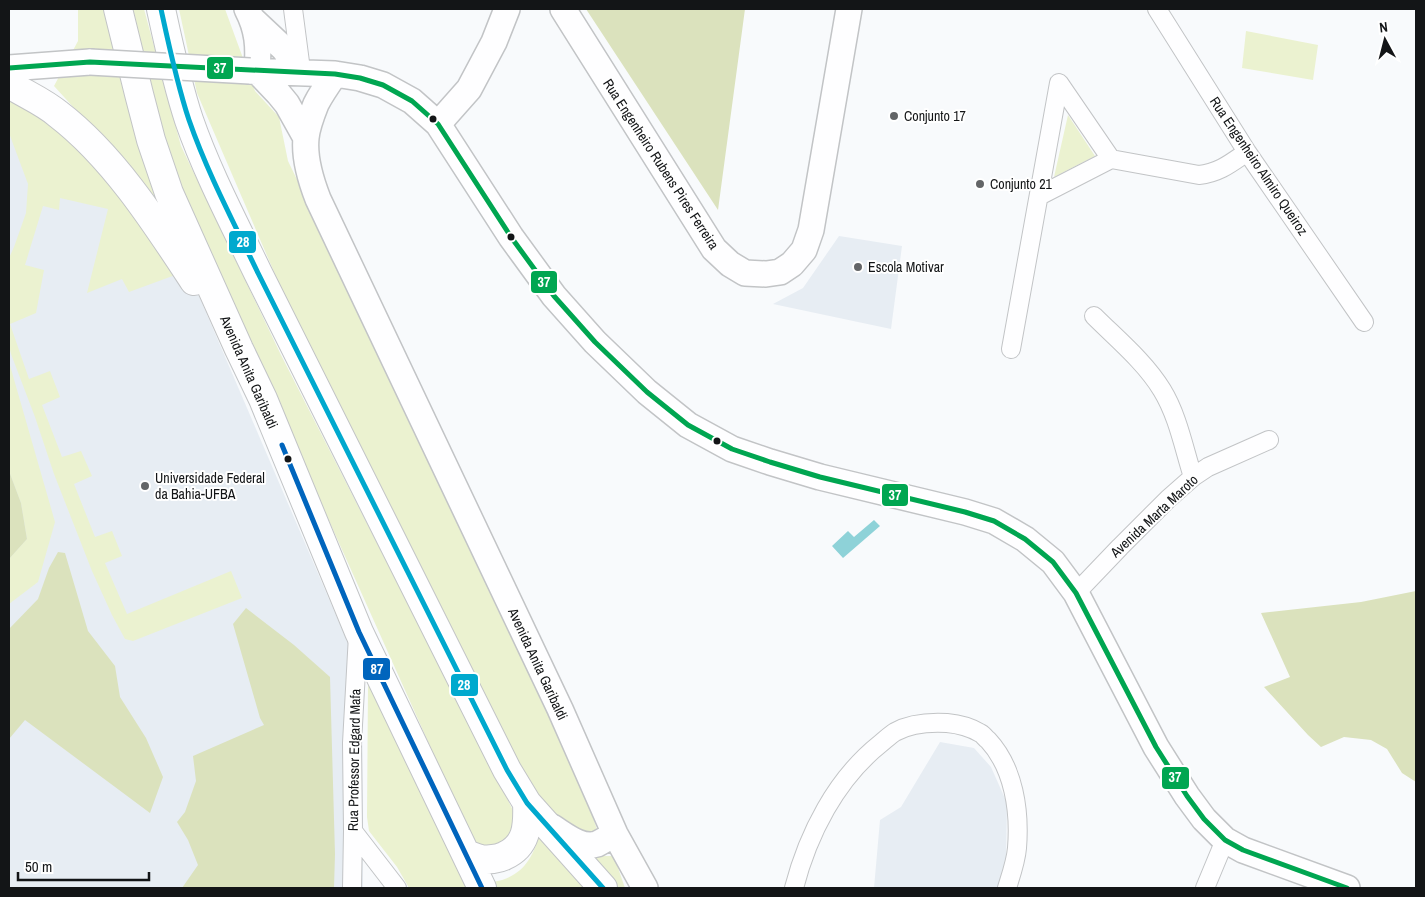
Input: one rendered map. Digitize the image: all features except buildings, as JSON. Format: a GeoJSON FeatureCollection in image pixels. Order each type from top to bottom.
{"type":"FeatureCollection","features":[{"type":"Feature","properties":{"kind":"main road","name":"Avenida Anita Garibaldi"},"geometry":{"type":"LineString","coordinates":[[118,9],[138,94],[151,140],[170,194],[239,350],[263,399],[359,632],[482,888]]}},
{"type":"Feature","properties":{"kind":"main road"},"geometry":{"type":"LineString","coordinates":[[161,9],[179,88],[189,119],[224,204],[503,761],[527,803],[603,888]]}},
{"type":"Feature","properties":{"kind":"main road"},"geometry":{"type":"LineString","coordinates":[[9,84],[57,112],[83,134],[109,163],[158,226],[239,350]]}},
{"type":"Feature","properties":{"kind":"main road"},"geometry":{"type":"LineString","coordinates":[[466,854],[483,859],[500,859],[513,853],[522,843],[526,830],[528,819],[527,803]]}},
{"type":"Feature","properties":{"kind":"street"},"geometry":{"type":"LineString","coordinates":[[293,9],[302,73]]}},
{"type":"Feature","properties":{"kind":"street"},"geometry":{"type":"LineString","coordinates":[[438,124],[469,89],[494,42],[507,9]]}},
{"type":"Feature","properties":{"kind":"street","name":"Rua Engenheiro Rubens Pires Ferreira"},"geometry":{"type":"LineString","coordinates":[[562,9],[714,249],[730,264],[745,273],[766,274],[780,272],[792,264],[804,250],[811,230],[850,9]]}},
{"type":"Feature","properties":{"kind":"street","name":"Rua Engenheiro Almiro Queiroz"},"geometry":{"type":"LineString","coordinates":[[1157,9],[1247,152],[1364,322]]}},
{"type":"Feature","properties":{"kind":"street"},"geometry":{"type":"LineString","coordinates":[[249,14],[284,49],[302,73]]}},
{"type":"Feature","properties":{"kind":"street"},"geometry":{"type":"LineString","coordinates":[[249,14],[258,42],[259,54],[253,71]]}},
{"type":"Feature","properties":{"kind":"street"},"geometry":{"type":"LineString","coordinates":[[9,68],[90,62],[335,74],[360,78],[383,85],[412,101],[438,124],[511,237],[554,296],[595,342],[647,392],[688,425],[732,449],[820,477],[994,521],[1025,539],[1053,562],[1076,594],[1156,747],[1170,771],[1204,818],[1225,840],[1243,850],[1347,888]]}},
{"type":"Feature","properties":{"kind":"street","name":"Avenida Anita Garibaldi"},"geometry":{"type":"LineString","coordinates":[[253,71],[278,93],[287,104],[306,138]]}},
{"type":"Feature","properties":{"kind":"street","name":"Avenida Anita Garibaldi"},"geometry":{"type":"LineString","coordinates":[[335,74],[316,105],[306,138],[308,164],[318,199],[560,709],[615,834],[645,888]]}},
{"type":"Feature","properties":{"kind":"street"},"geometry":{"type":"LineString","coordinates":[[1011,348],[1059,83],[1111,159]]}},
{"type":"Feature","properties":{"kind":"street"},"geometry":{"type":"LineString","coordinates":[[1039,196],[1111,159],[1198,176],[1220,170],[1247,152]]}},
{"type":"Feature","properties":{"kind":"street"},"geometry":{"type":"LineString","coordinates":[[1094,316],[1142,363],[1164,392],[1173,412],[1193,478]]}},
{"type":"Feature","properties":{"kind":"street","name":"Avenida Marta Maroto"},"geometry":{"type":"LineString","coordinates":[[1076,594],[1126,540],[1168,499],[1193,478],[1208,467],[1269,440]]}},
{"type":"Feature","properties":{"kind":"street","name":"Rua Professor Edgard Mafa"},"geometry":{"type":"LineString","coordinates":[[352,888],[352,743],[359,632]]}},
{"type":"Feature","properties":{"kind":"street"},"geometry":{"type":"LineString","coordinates":[[794,888],[809,841],[827,807],[846,778],[866,755],[895,732],[913,725],[933,722],[957,724],[981,733],[995,748],[1007,769],[1014,793],[1017,822],[1017,849],[1007,888]]}},
{"type":"Feature","properties":{"kind":"street"},"geometry":{"type":"LineString","coordinates":[[545,823],[574,840],[585,844],[595,844],[615,834]]}},
{"type":"Feature","properties":{"kind":"street"},"geometry":{"type":"LineString","coordinates":[[353,831],[389,886]]}},
{"type":"Feature","properties":{"kind":"street"},"geometry":{"type":"LineString","coordinates":[[1205,888],[1225,840]]}},
{"type":"Feature","properties":{"kind":"shaded area","name":"Universidade Federal da Bahia-UFBA"},"geometry":{"type":"Polygon","coordinates":[[[9,92],[96,145],[199,296],[362,676],[363,888],[9,888],[9,92]]]}},
{"type":"Feature","properties":{"kind":"shaded area","name":"Escola Motivar"},"geometry":{"type":"Polygon","coordinates":[[[839,236],[902,246],[891,329],[773,304],[803,288],[839,236]]]}},
{"type":"Feature","properties":{"kind":"shaded area"},"geometry":{"type":"Polygon","coordinates":[[[940,742],[974,748],[991,767],[1007,803],[1006,862],[998,888],[874,888],[880,820],[901,807],[940,742]]]}},
{"type":"Feature","properties":{"kind":"green space"},"geometry":{"type":"Polygon","coordinates":[[[78,9],[106,9],[155,197],[54,86],[78,41],[78,9]]]}},
{"type":"Feature","properties":{"kind":"green space"},"geometry":{"type":"Polygon","coordinates":[[[129,9],[144,9],[181,146],[281,355],[518,820],[516,841],[488,850],[473,842],[164,148],[129,9]]]}},
{"type":"Feature","properties":{"kind":"green space"},"geometry":{"type":"Polygon","coordinates":[[[179,9],[225,9],[255,91],[279,117],[288,161],[351,291],[464,514],[588,801],[598,833],[584,843],[535,801],[296,323],[197,93],[179,9]]]}},
{"type":"Feature","properties":{"kind":"green space"},"geometry":{"type":"Polygon","coordinates":[[[586,9],[745,9],[718,210],[586,9]]]}},
{"type":"Feature","properties":{"kind":"green space"},"geometry":{"type":"Polygon","coordinates":[[[1246,31],[1318,45],[1313,80],[1242,68],[1246,31]]]}},
{"type":"Feature","properties":{"kind":"green space"},"geometry":{"type":"Polygon","coordinates":[[[9,98],[77,135],[178,274],[129,292],[122,279],[87,293],[108,209],[60,198],[59,210],[43,206],[25,265],[44,270],[36,313],[10,324],[29,379],[50,371],[60,397],[42,405],[62,457],[81,451],[92,476],[74,484],[95,537],[112,531],[122,556],[105,563],[127,614],[231,571],[242,598],[133,641],[125,639],[92,571],[54,474],[9,346],[9,258],[26,213],[28,184],[9,133],[9,98]]]}},
{"type":"Feature","properties":{"kind":"green space"},"geometry":{"type":"Polygon","coordinates":[[[1068,115],[1095,156],[1054,177],[1068,115]]]}},
{"type":"Feature","properties":{"kind":"green space"},"geometry":{"type":"Polygon","coordinates":[[[9,362],[55,522],[38,582],[9,604],[9,559],[27,539],[21,503],[9,471],[9,362]]]}},
{"type":"Feature","properties":{"kind":"green space"},"geometry":{"type":"Polygon","coordinates":[[[9,471],[21,503],[27,539],[9,559],[9,471]]]}},
{"type":"Feature","properties":{"kind":"green space"},"geometry":{"type":"Polygon","coordinates":[[[58,552],[65,553],[88,631],[115,666],[120,697],[146,738],[163,777],[150,813],[25,720],[9,739],[9,629],[38,599],[49,568],[58,552]]]}},
{"type":"Feature","properties":{"kind":"green space"},"geometry":{"type":"Polygon","coordinates":[[[1416,591],[1416,782],[1402,773],[1387,749],[1371,740],[1344,737],[1321,747],[1308,735],[1264,687],[1290,677],[1261,613],[1361,602],[1416,591]]]}},
{"type":"Feature","properties":{"kind":"green space"},"geometry":{"type":"Polygon","coordinates":[[[246,608],[294,645],[330,677],[335,854],[334,888],[182,888],[198,865],[188,840],[177,822],[185,812],[196,781],[193,756],[264,725],[260,718],[233,624],[246,608]]]}},
{"type":"Feature","properties":{"kind":"green space"},"geometry":{"type":"Polygon","coordinates":[[[368,684],[377,697],[476,888],[409,888],[397,867],[369,831],[367,817],[368,684]]]}},
{"type":"Feature","properties":{"kind":"green space"},"geometry":{"type":"Polygon","coordinates":[[[540,832],[587,888],[496,888],[493,882],[512,876],[525,865],[534,851],[540,832]]]}},
{"type":"Feature","properties":{"kind":"green space"},"geometry":{"type":"Polygon","coordinates":[[[600,856],[611,856],[619,860],[617,865],[625,888],[614,888],[591,862],[600,856]]]}},
{"type":"Feature","properties":{"kind":"water"},"geometry":{"type":"Polygon","coordinates":[[[874,520],[880,526],[843,558],[832,546],[848,531],[854,537],[874,520]]]}},
{"type":"Feature","properties":{"kind":"transit line","name":"28"},"geometry":{"type":"LineString","coordinates":[[161,9],[173,65],[185,106],[212,178],[507,770],[527,803],[603,888]]}},
{"type":"Feature","properties":{"kind":"transit line","name":"37"},"geometry":{"type":"LineString","coordinates":[[9,68],[90,62],[335,74],[360,78],[383,85],[412,101],[438,124],[511,237],[554,296],[595,342],[647,392],[688,425],[732,449],[820,477],[965,512],[994,521],[1025,539],[1053,562],[1076,593],[1156,747],[1204,819],[1225,840],[1243,850],[1347,888]]}},
{"type":"Feature","properties":{"kind":"transit line","name":"87"},"geometry":{"type":"LineString","coordinates":[[282,445],[359,632],[482,888]]}},
{"type":"Feature","properties":{"kind":"place","name":"Conjunto 17"},"geometry":{"type":"Point","coordinates":[894,116]}},
{"type":"Feature","properties":{"kind":"place","name":"Conjunto 21"},"geometry":{"type":"Point","coordinates":[980,184]}},
{"type":"Feature","properties":{"kind":"place","name":"Escola Motivar"},"geometry":{"type":"Point","coordinates":[858,267]}},
{"type":"Feature","properties":{"kind":"place","name":"Universidade Federal da Bahia-UFBA"},"geometry":{"type":"Point","coordinates":[145,486]}}]}
